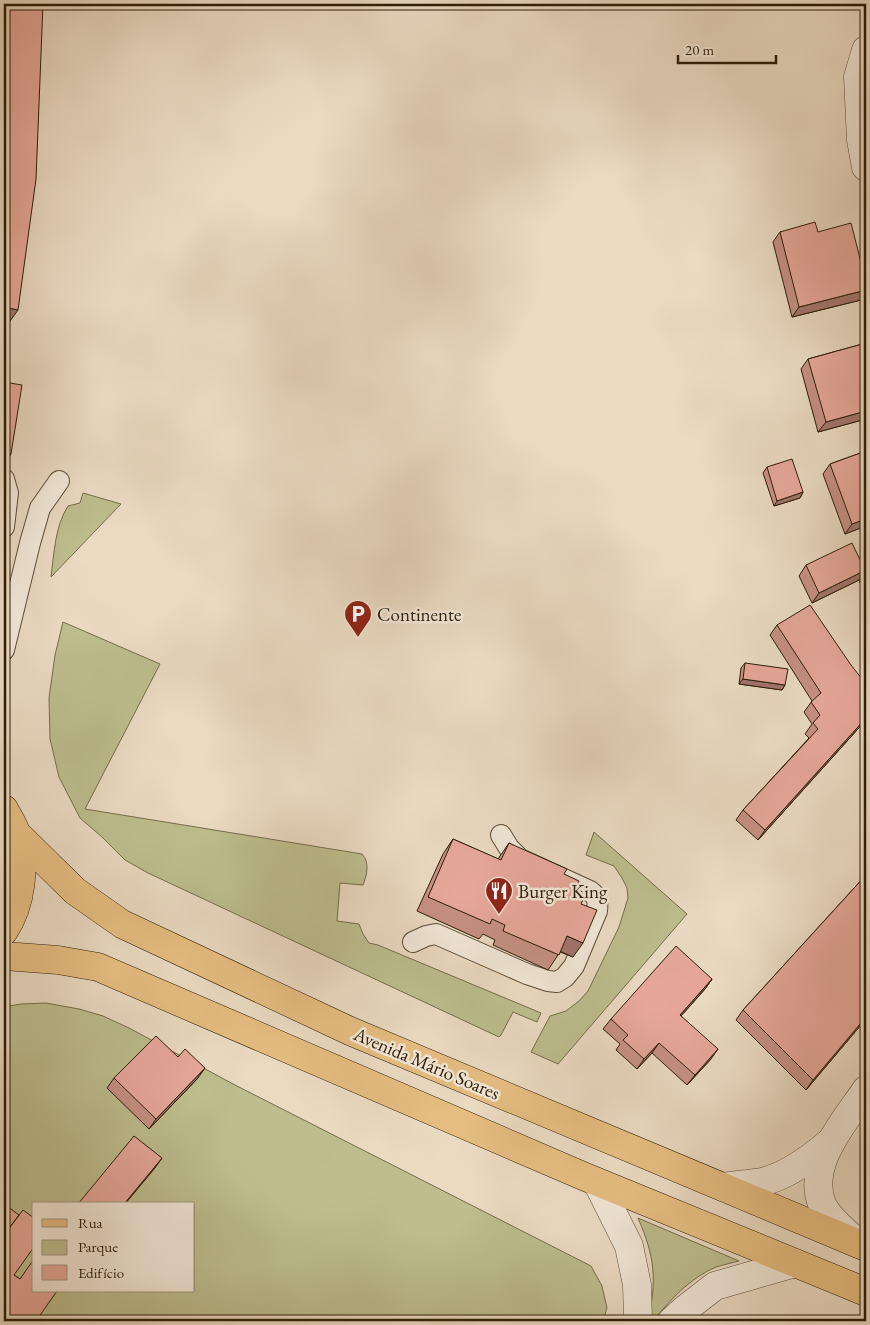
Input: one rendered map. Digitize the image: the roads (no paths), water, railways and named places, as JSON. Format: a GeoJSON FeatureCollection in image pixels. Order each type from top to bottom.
{"type":"FeatureCollection","features":[{"type":"Feature","properties":{"kind":"main road"},"geometry":{"type":"LineString","coordinates":[[4,931],[18,898],[22,865],[10,821]]}},
{"type":"Feature","properties":{"kind":"main road","name":"Avenida Mário Soares"},"geometry":{"type":"LineString","coordinates":[[10,821],[75,891],[122,924],[350,1031],[863,1246]]}},
{"type":"Feature","properties":{"kind":"main road"},"geometry":{"type":"LineString","coordinates":[[4,956],[58,960],[98,967],[597,1182],[866,1292]]}},
{"type":"Feature","properties":{"kind":"street"},"geometry":{"type":"LineString","coordinates":[[866,50],[858,77],[861,140],[866,167]]}},
{"type":"Feature","properties":{"kind":"street"},"geometry":{"type":"LineString","coordinates":[[863,1246],[833,1220],[822,1205],[818,1187],[820,1167],[830,1142],[866,1090]]}},
{"type":"Feature","properties":{"kind":"street"},"geometry":{"type":"LineString","coordinates":[[723,1187],[764,1181],[785,1173],[808,1161],[830,1142]]}},
{"type":"Feature","properties":{"kind":"street"},"geometry":{"type":"LineString","coordinates":[[597,1182],[629,1246],[637,1285],[638,1321]]}},
{"type":"Feature","properties":{"kind":"street"},"geometry":{"type":"LineString","coordinates":[[672,1321],[715,1286],[795,1263]]}},
{"type":"Feature","properties":{"kind":"lane"},"geometry":{"type":"LineString","coordinates":[[4,479],[8,493],[4,527]]}},
{"type":"Feature","properties":{"kind":"lane"},"geometry":{"type":"LineString","coordinates":[[4,650],[40,508],[59,481]]}},
{"type":"Feature","properties":{"kind":"lane"},"geometry":{"type":"LineString","coordinates":[[413,942],[436,934],[527,974],[557,982],[565,977],[574,966],[597,911],[596,895],[520,859],[509,848],[501,835]]}},
{"type":"Feature","properties":{"kind":"place","name":"Continente"},"geometry":{"type":"Point","coordinates":[358,638]}},
{"type":"Feature","properties":{"kind":"place","name":"Burger King"},"geometry":{"type":"Point","coordinates":[499,915]}}]}
